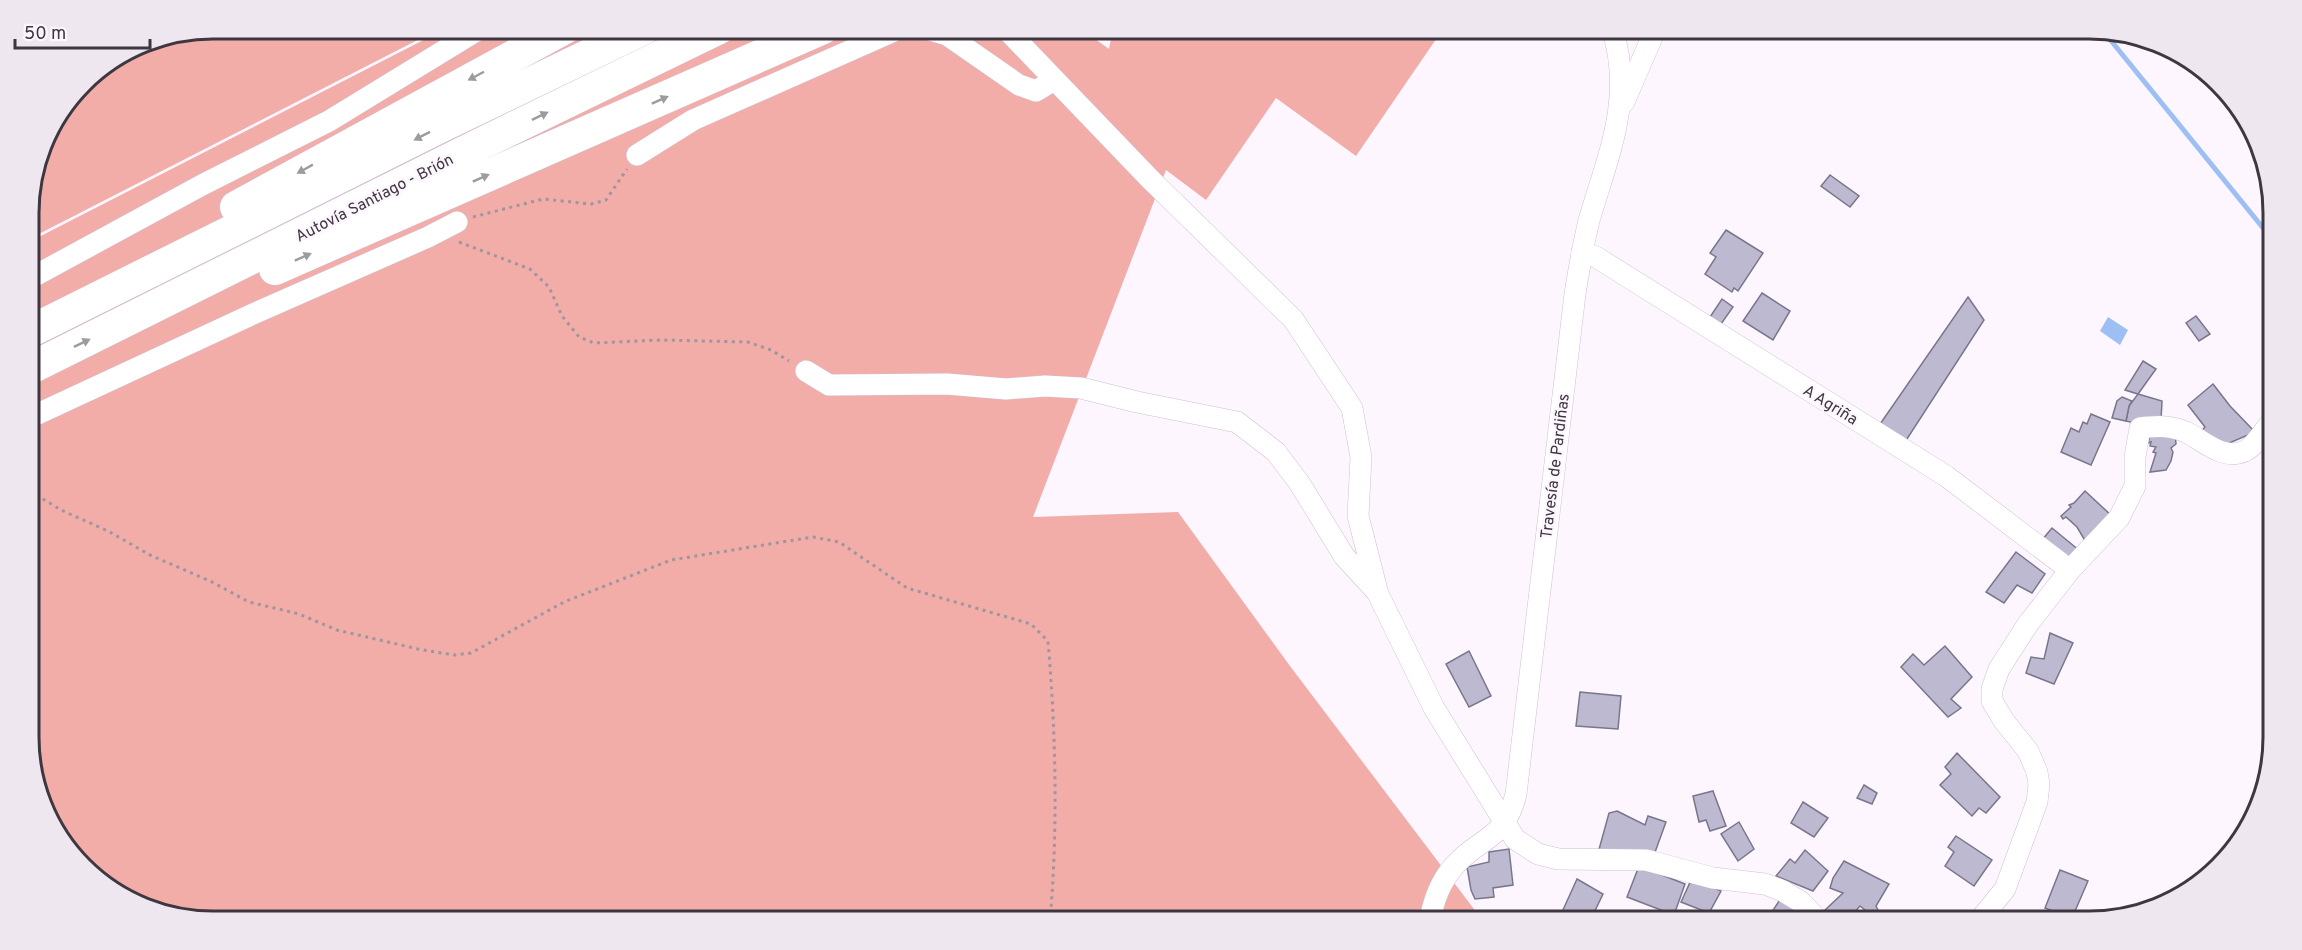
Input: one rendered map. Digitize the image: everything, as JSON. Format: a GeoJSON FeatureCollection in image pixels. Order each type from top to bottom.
{"type":"FeatureCollection","features":[{"type":"Feature","properties":{"kind":"highway"},"geometry":{"type":"LineString","coordinates":[[98,298],[132,263],[545,39]]}},
{"type":"Feature","properties":{"kind":"highway","name":"Autovía Santiago - Brión"},"geometry":{"type":"LineString","coordinates":[[39,327],[442,126],[622,39]]}},
{"type":"Feature","properties":{"kind":"highway","name":"Autovía Santiago - Brión"},"geometry":{"type":"LineString","coordinates":[[39,364],[696,39]]}},
{"type":"Feature","properties":{"kind":"highway"},"geometry":{"type":"LineString","coordinates":[[149,310],[232,289],[799,39]]}},
{"type":"Feature","properties":{"kind":"street"},"geometry":{"type":"LineString","coordinates":[[39,274],[202,185],[329,121],[463,39]]}},
{"type":"Feature","properties":{"kind":"street"},"geometry":{"type":"LineString","coordinates":[[637,156],[693,120],[876,39]]}},
{"type":"Feature","properties":{"kind":"street"},"geometry":{"type":"LineString","coordinates":[[953,39],[1019,85],[1036,91],[1054,80]]}},
{"type":"Feature","properties":{"kind":"street"},"geometry":{"type":"LineString","coordinates":[[1015,39],[1158,187],[1293,319],[1352,408],[1361,457],[1358,516],[1378,594],[1434,708],[1515,839],[1538,854],[1558,860],[1646,860],[1713,878],[1765,884],[1783,891],[1801,902],[1810,911]]}},
{"type":"Feature","properties":{"kind":"street"},"geometry":{"type":"LineString","coordinates":[[1614,39],[1621,71],[1620,111]]}},
{"type":"Feature","properties":{"kind":"street"},"geometry":{"type":"LineString","coordinates":[[1620,111],[1651,39]]}},
{"type":"Feature","properties":{"kind":"street","name":"Travesía de Pardiñas"},"geometry":{"type":"LineString","coordinates":[[1504,823],[1513,805],[1518,781],[1582,252],[1611,152],[1620,111]]}},
{"type":"Feature","properties":{"kind":"street"},"geometry":{"type":"LineString","coordinates":[[39,413],[449,226]]}},
{"type":"Feature","properties":{"kind":"street","name":"A Agriña"},"geometry":{"type":"LineString","coordinates":[[1582,252],[1606,263],[1946,476],[2070,570]]}},
{"type":"Feature","properties":{"kind":"street"},"geometry":{"type":"LineString","coordinates":[[806,371],[829,385],[947,384],[1006,389],[1046,386],[1081,388],[1237,422],[1276,452],[1300,484],[1344,556],[1378,594]]}},
{"type":"Feature","properties":{"kind":"street"},"geometry":{"type":"LineString","coordinates":[[1987,911],[2005,889],[2037,802],[2039,784],[2037,772],[2028,751],[2004,721],[1992,701],[1992,689],[1999,669],[2028,624],[2070,570],[2119,518],[2135,486],[2135,457],[2140,428],[2164,426],[2186,433],[2206,447],[2233,455],[2247,450],[2263,432]]}},
{"type":"Feature","properties":{"kind":"street"},"geometry":{"type":"LineString","coordinates":[[1433,911],[1439,892],[1455,865],[1490,838],[1504,823]]}},
{"type":"Feature","properties":{"kind":"path"},"geometry":{"type":"LineString","coordinates":[[637,156],[606,200],[591,204],[543,199],[492,210],[449,226],[447,237],[530,269],[549,287],[562,316],[579,337],[594,344],[660,340],[748,342],[771,350],[806,371]]}},
{"type":"Feature","properties":{"kind":"path"},"geometry":{"type":"LineString","coordinates":[[39,497],[150,555],[212,582],[249,602],[299,614],[337,630],[454,655],[471,653],[564,602],[671,560],[813,537],[838,542],[907,588],[1031,624],[1048,641],[1057,779],[1055,862],[1051,911]]}},
{"type":"Feature","properties":{"kind":"shaded area"},"geometry":{"type":"Polygon","coordinates":[[[419,39],[39,234],[40,191],[52,147],[62,126],[75,107],[98,82],[136,57],[168,45],[191,40],[419,39]]]}},
{"type":"Feature","properties":{"kind":"shaded area"},"geometry":{"type":"Polygon","coordinates":[[[425,39],[1095,39],[1109,49],[1111,39],[1436,39],[1356,156],[1276,98],[1206,200],[1166,170],[1033,517],[1178,512],[1290,666],[1475,911],[213,911],[191,910],[168,905],[136,893],[98,868],[68,833],[48,793],[40,759],[39,237],[425,39]]]}},
{"type":"Feature","properties":{"kind":"water"},"geometry":{"type":"Polygon","coordinates":[[[2108,317],[2128,330],[2120,345],[2100,331],[2108,317]]]}},
{"type":"Feature","properties":{"kind":"building"},"geometry":{"type":"Polygon","coordinates":[[[1830,175],[1859,196],[1850,207],[1821,186],[1830,175]]]}},
{"type":"Feature","properties":{"kind":"building"},"geometry":{"type":"Polygon","coordinates":[[[1726,230],[1763,253],[1738,291],[1734,288],[1732,292],[1705,274],[1716,257],[1710,253],[1726,230]]]}},
{"type":"Feature","properties":{"kind":"building"},"geometry":{"type":"Polygon","coordinates":[[[1762,293],[1790,311],[1773,340],[1743,321],[1762,293]]]}},
{"type":"Feature","properties":{"kind":"building"},"geometry":{"type":"Polygon","coordinates":[[[1968,297],[1984,320],[1905,442],[1878,427],[1968,297]]]}},
{"type":"Feature","properties":{"kind":"building"},"geometry":{"type":"Polygon","coordinates":[[[1722,299],[1733,307],[1721,324],[1710,317],[1722,299]]]}},
{"type":"Feature","properties":{"kind":"building"},"geometry":{"type":"Polygon","coordinates":[[[2196,316],[2210,334],[2199,341],[2186,323],[2196,316]]]}},
{"type":"Feature","properties":{"kind":"building"},"geometry":{"type":"Polygon","coordinates":[[[2143,361],[2156,369],[2138,394],[2125,390],[2143,361]]]}},
{"type":"Feature","properties":{"kind":"building"},"geometry":{"type":"Polygon","coordinates":[[[2213,384],[2255,432],[2227,444],[2197,436],[2205,427],[2188,405],[2213,384]]]}},
{"type":"Feature","properties":{"kind":"building"},"geometry":{"type":"Polygon","coordinates":[[[2138,394],[2162,401],[2161,420],[2142,425],[2126,421],[2129,406],[2138,394]]]}},
{"type":"Feature","properties":{"kind":"building"},"geometry":{"type":"Polygon","coordinates":[[[2122,397],[2132,401],[2126,421],[2112,418],[2117,401],[2122,397]]]}},
{"type":"Feature","properties":{"kind":"building"},"geometry":{"type":"Polygon","coordinates":[[[2091,414],[2110,422],[2091,465],[2061,452],[2071,428],[2079,432],[2083,422],[2087,424],[2091,414]]]}},
{"type":"Feature","properties":{"kind":"building"},"geometry":{"type":"Polygon","coordinates":[[[2151,432],[2175,434],[2176,444],[2171,448],[2173,452],[2171,461],[2166,470],[2150,472],[2156,453],[2153,452],[2156,447],[2150,446],[2151,442],[2148,443],[2151,432]]]}},
{"type":"Feature","properties":{"kind":"building"},"geometry":{"type":"Polygon","coordinates":[[[2085,491],[2113,517],[2087,544],[2077,527],[2066,517],[2063,519],[2061,516],[2071,507],[2069,505],[2085,491]]]}},
{"type":"Feature","properties":{"kind":"building"},"geometry":{"type":"Polygon","coordinates":[[[2052,528],[2080,551],[2071,562],[2042,540],[2052,528]]]}},
{"type":"Feature","properties":{"kind":"building"},"geometry":{"type":"Polygon","coordinates":[[[2016,552],[2045,574],[2032,593],[2017,585],[2004,603],[1986,592],[2016,552]]]}},
{"type":"Feature","properties":{"kind":"building"},"geometry":{"type":"Polygon","coordinates":[[[2050,633],[2073,643],[2054,684],[2026,673],[2031,657],[2044,659],[2050,633]]]}},
{"type":"Feature","properties":{"kind":"building"},"geometry":{"type":"Polygon","coordinates":[[[1945,646],[1972,677],[1951,699],[1961,708],[1948,717],[1901,667],[1913,654],[1924,665],[1945,646]]]}},
{"type":"Feature","properties":{"kind":"building"},"geometry":{"type":"Polygon","coordinates":[[[1469,651],[1491,696],[1469,707],[1446,664],[1469,651]]]}},
{"type":"Feature","properties":{"kind":"building"},"geometry":{"type":"Polygon","coordinates":[[[1580,692],[1621,696],[1618,729],[1576,726],[1580,692]]]}},
{"type":"Feature","properties":{"kind":"building"},"geometry":{"type":"Polygon","coordinates":[[[1957,753],[2000,797],[1986,813],[1979,808],[1972,816],[1940,785],[1951,774],[1945,767],[1957,753]]]}},
{"type":"Feature","properties":{"kind":"building"},"geometry":{"type":"Polygon","coordinates":[[[1864,785],[1877,793],[1872,804],[1857,798],[1864,785]]]}},
{"type":"Feature","properties":{"kind":"building"},"geometry":{"type":"Polygon","coordinates":[[[1713,791],[1726,826],[1710,831],[1706,820],[1699,822],[1693,796],[1713,791]]]}},
{"type":"Feature","properties":{"kind":"building"},"geometry":{"type":"Polygon","coordinates":[[[1803,802],[1828,818],[1814,837],[1791,823],[1803,802]]]}},
{"type":"Feature","properties":{"kind":"building"},"geometry":{"type":"Polygon","coordinates":[[[1617,811],[1645,825],[1648,816],[1666,822],[1654,855],[1598,853],[1609,813],[1617,811]]]}},
{"type":"Feature","properties":{"kind":"building"},"geometry":{"type":"Polygon","coordinates":[[[1739,822],[1754,849],[1738,861],[1721,834],[1739,822]]]}},
{"type":"Feature","properties":{"kind":"building"},"geometry":{"type":"Polygon","coordinates":[[[1956,836],[1992,860],[1974,886],[1945,866],[1954,852],[1948,847],[1956,836]]]}},
{"type":"Feature","properties":{"kind":"building"},"geometry":{"type":"Polygon","coordinates":[[[1509,849],[1513,885],[1493,888],[1494,897],[1475,899],[1467,867],[1489,862],[1489,852],[1509,849]]]}},
{"type":"Feature","properties":{"kind":"building"},"geometry":{"type":"Polygon","coordinates":[[[1805,850],[1828,871],[1813,891],[1776,876],[1790,859],[1795,863],[1805,850]]]}},
{"type":"Feature","properties":{"kind":"building"},"geometry":{"type":"Polygon","coordinates":[[[1844,861],[1889,884],[1876,906],[1877,911],[1866,911],[1860,906],[1855,911],[1824,911],[1843,893],[1830,888],[1833,878],[1844,861]]]}},
{"type":"Feature","properties":{"kind":"building"},"geometry":{"type":"Polygon","coordinates":[[[1639,866],[1685,884],[1675,911],[1664,911],[1627,897],[1639,866]]]}},
{"type":"Feature","properties":{"kind":"building"},"geometry":{"type":"Polygon","coordinates":[[[2060,870],[2088,881],[2075,911],[2053,911],[2045,908],[2060,870]]]}},
{"type":"Feature","properties":{"kind":"building"},"geometry":{"type":"Polygon","coordinates":[[[1692,878],[1721,891],[1710,911],[1704,911],[1681,902],[1692,878]]]}},
{"type":"Feature","properties":{"kind":"building"},"geometry":{"type":"Polygon","coordinates":[[[1577,879],[1603,894],[1595,911],[1562,911],[1577,879]]]}},
{"type":"Feature","properties":{"kind":"building"},"geometry":{"type":"Polygon","coordinates":[[[1783,895],[1801,909],[1800,911],[1773,911],[1783,895]]]}},
{"type":"Feature","properties":{"kind":"waterway"},"geometry":{"type":"LineString","coordinates":[[2110,40],[2263,228]]}}]}
